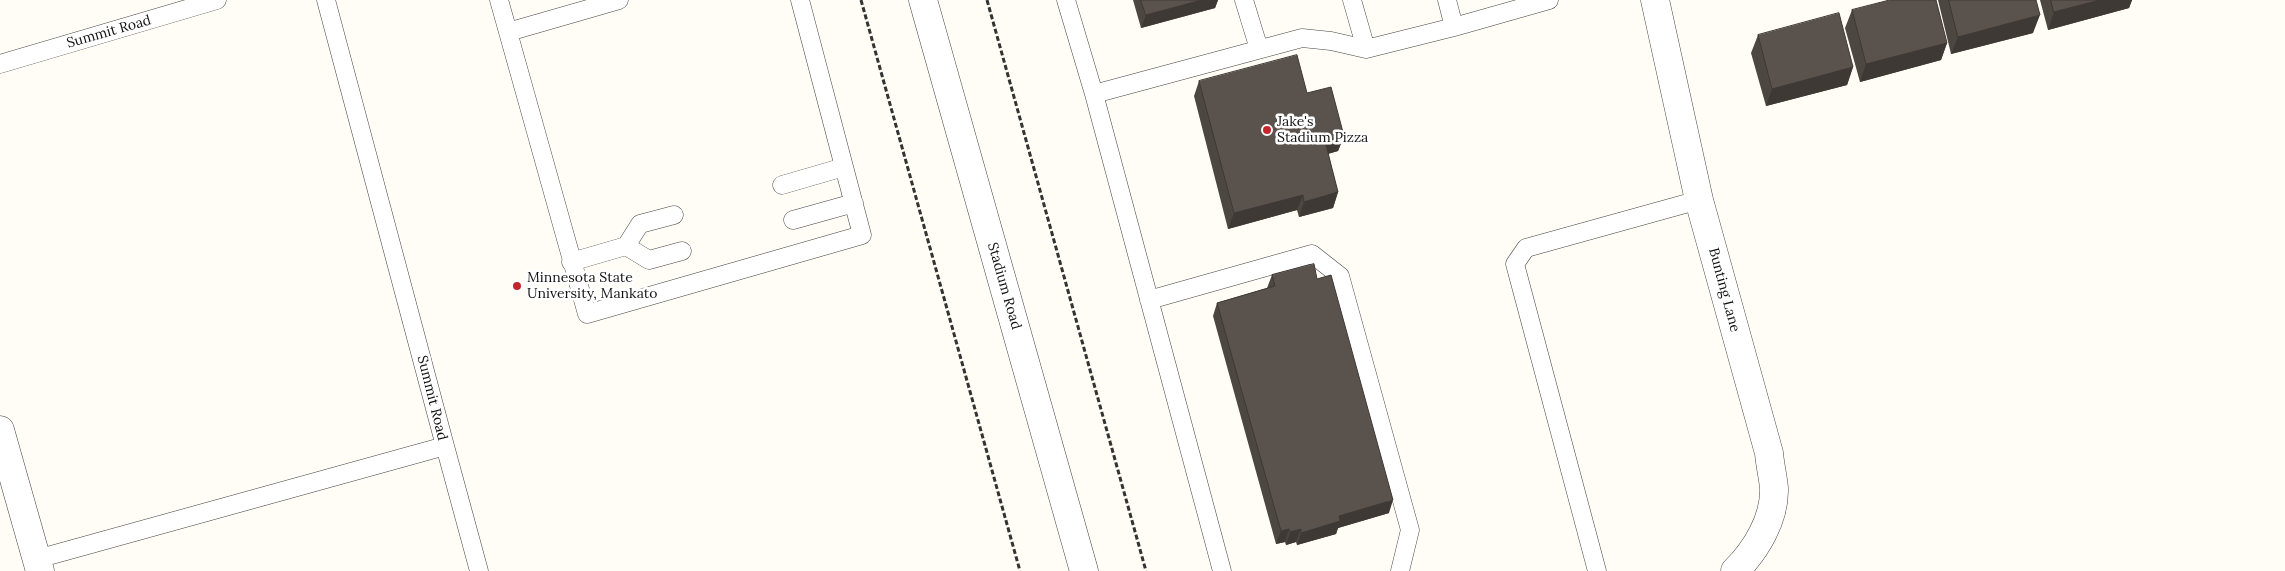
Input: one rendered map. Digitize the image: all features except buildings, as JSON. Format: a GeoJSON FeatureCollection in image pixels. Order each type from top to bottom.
{"type":"FeatureCollection","features":[{"type":"Feature","properties":{"kind":"street","name":"Stadium Road"},"geometry":{"type":"LineString","coordinates":[[923,0],[1084,571]]}},
{"type":"Feature","properties":{"kind":"street","name":"Bunting Lane"},"geometry":{"type":"LineString","coordinates":[[1655,0],[1699,200],[1769,453],[1774,489],[1767,523],[1751,555],[1735,571]]}},
{"type":"Feature","properties":{"kind":"street"},"geometry":{"type":"LineString","coordinates":[[0,430],[39,565]]}},
{"type":"Feature","properties":{"kind":"lane","name":"Summit Road"},"geometry":{"type":"LineString","coordinates":[[0,64],[217,0]]}},
{"type":"Feature","properties":{"kind":"lane","name":"Summit Road"},"geometry":{"type":"LineString","coordinates":[[39,565],[445,446],[326,0]]}},
{"type":"Feature","properties":{"kind":"lane"},"geometry":{"type":"LineString","coordinates":[[499,0],[587,314],[862,235],[800,0]]}},
{"type":"Feature","properties":{"kind":"lane"},"geometry":{"type":"LineString","coordinates":[[508,32],[601,3],[619,0]]}},
{"type":"Feature","properties":{"kind":"lane"},"geometry":{"type":"LineString","coordinates":[[1066,0],[1094,94],[1222,571]]}},
{"type":"Feature","properties":{"kind":"lane"},"geometry":{"type":"LineString","coordinates":[[1244,0],[1259,49]]}},
{"type":"Feature","properties":{"kind":"lane"},"geometry":{"type":"LineString","coordinates":[[1352,0],[1366,49]]}},
{"type":"Feature","properties":{"kind":"lane"},"geometry":{"type":"LineString","coordinates":[[1447,0],[1454,28]]}},
{"type":"Feature","properties":{"kind":"lane"},"geometry":{"type":"LineString","coordinates":[[1094,94],[1302,38],[1331,41],[1366,49],[1454,28],[1550,0]]}},
{"type":"Feature","properties":{"kind":"lane"},"geometry":{"type":"LineString","coordinates":[[782,185],[844,167]]}},
{"type":"Feature","properties":{"kind":"lane"},"geometry":{"type":"LineString","coordinates":[[1597,571],[1515,264],[1526,248],[1699,200]]}},
{"type":"Feature","properties":{"kind":"lane"},"geometry":{"type":"LineString","coordinates":[[793,220],[854,203]]}},
{"type":"Feature","properties":{"kind":"lane"},"geometry":{"type":"LineString","coordinates":[[571,262],[626,246],[640,224],[674,215]]}},
{"type":"Feature","properties":{"kind":"lane"},"geometry":{"type":"LineString","coordinates":[[626,246],[649,260],[682,251]]}},
{"type":"Feature","properties":{"kind":"lane"},"geometry":{"type":"LineString","coordinates":[[1149,300],[1312,254],[1340,276],[1410,530],[1400,571]]}},
{"type":"Feature","properties":{"kind":"lane"},"geometry":{"type":"LineString","coordinates":[[445,446],[479,571]]}},
{"type":"Feature","properties":{"kind":"path"},"geometry":{"type":"LineString","coordinates":[[861,0],[1020,571]]}},
{"type":"Feature","properties":{"kind":"path"},"geometry":{"type":"LineString","coordinates":[[987,0],[1146,571]]}},
{"type":"Feature","properties":{"kind":"place","name":"Jake's Stadium Pizza"},"geometry":{"type":"Point","coordinates":[1267,130]}},
{"type":"Feature","properties":{"kind":"place","name":"Minnesota State University, Mankato"},"geometry":{"type":"Point","coordinates":[517,286]}}]}
